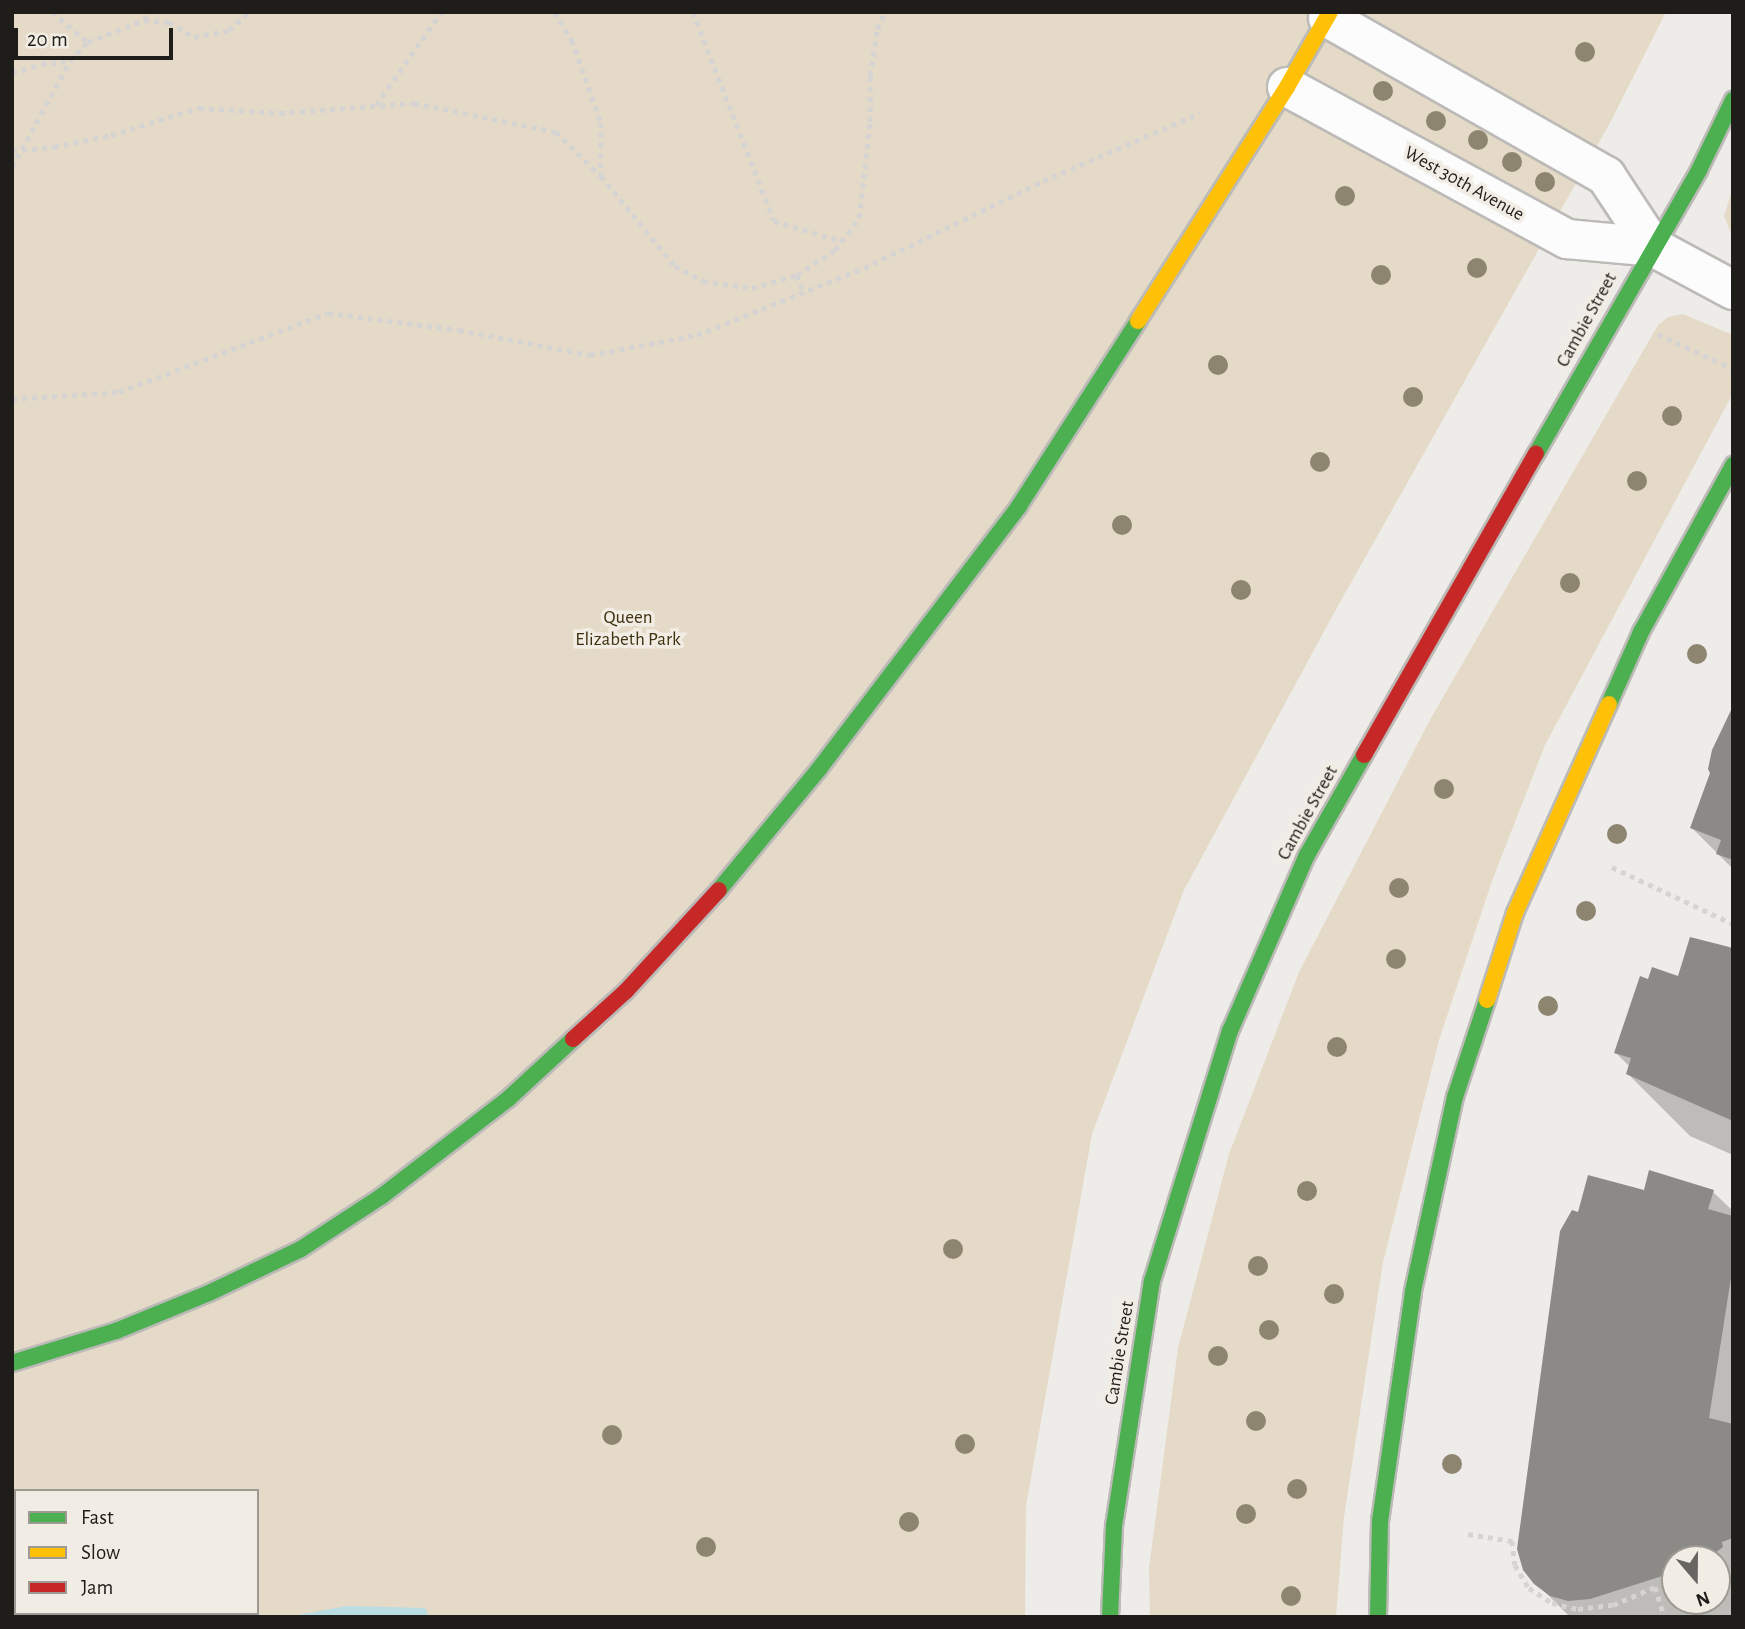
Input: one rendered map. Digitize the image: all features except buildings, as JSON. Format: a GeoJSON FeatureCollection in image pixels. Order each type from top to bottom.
{"type":"FeatureCollection","features":[{"type":"Feature","properties":{"kind":"main road"},"geometry":{"type":"LineString","coordinates":[[12,1363],[128,1326],[209,1293],[300,1250],[382,1196],[508,1099],[626,992],[730,878],[819,769],[1019,506],[1329,15]]}},
{"type":"Feature","properties":{"kind":"main road","name":"Cambie Street"},"geometry":{"type":"LineString","coordinates":[[1110,1617],[1114,1525],[1153,1282],[1230,1031],[1307,855],[1699,170],[1733,100]]}},
{"type":"Feature","properties":{"kind":"main road"},"geometry":{"type":"LineString","coordinates":[[1378,1617],[1380,1521],[1413,1291],[1455,1097],[1515,913],[1641,632],[1733,465]]}},
{"type":"Feature","properties":{"kind":"street","name":"West 30th Avenue"},"geometry":{"type":"LineString","coordinates":[[1329,15],[1606,176],[1653,247]]}},
{"type":"Feature","properties":{"kind":"street","name":"West 30th Avenue"},"geometry":{"type":"LineString","coordinates":[[1286,87],[1567,239],[1653,247],[1733,290]]}},
{"type":"Feature","properties":{"kind":"path"},"geometry":{"type":"LineString","coordinates":[[52,12],[88,42]]}},
{"type":"Feature","properties":{"kind":"path"},"geometry":{"type":"LineString","coordinates":[[144,20],[148,12]]}},
{"type":"Feature","properties":{"kind":"path"},"geometry":{"type":"LineString","coordinates":[[12,167],[70,61],[88,42],[144,20],[169,22],[194,37],[229,30],[248,12]]}},
{"type":"Feature","properties":{"kind":"path"},"geometry":{"type":"LineString","coordinates":[[376,105],[441,12]]}},
{"type":"Feature","properties":{"kind":"path"},"geometry":{"type":"LineString","coordinates":[[555,12],[572,40],[600,122],[601,176]]}},
{"type":"Feature","properties":{"kind":"path"},"geometry":{"type":"LineString","coordinates":[[693,12],[774,222],[841,241]]}},
{"type":"Feature","properties":{"kind":"path"},"geometry":{"type":"LineString","coordinates":[[12,151],[54,147],[111,135],[199,108],[280,113],[414,103],[556,132],[601,176],[676,266],[703,281],[752,288],[797,275],[835,250],[859,218],[870,122],[870,76],[877,29],[885,12]]}},
{"type":"Feature","properties":{"kind":"path"},"geometry":{"type":"LineString","coordinates":[[12,73],[41,64],[70,61]]}},
{"type":"Feature","properties":{"kind":"path"},"geometry":{"type":"LineString","coordinates":[[12,399],[119,392],[328,313],[459,330],[590,355],[696,335],[864,268],[1043,181],[1200,113]]}},
{"type":"Feature","properties":{"kind":"path"},"geometry":{"type":"LineString","coordinates":[[797,275],[804,293]]}},
{"type":"Feature","properties":{"kind":"path"},"geometry":{"type":"LineString","coordinates":[[1654,332],[1733,369]]}},
{"type":"Feature","properties":{"kind":"path"},"geometry":{"type":"LineString","coordinates":[[1612,867],[1733,924]]}},
{"type":"Feature","properties":{"kind":"path"},"geometry":{"type":"LineString","coordinates":[[1468,1534],[1512,1541],[1515,1565],[1529,1588],[1552,1603],[1578,1609],[1613,1605],[1655,1587],[1665,1617]]}},
{"type":"Feature","properties":{"kind":"green space","name":"Queen Elizabeth Park"},"geometry":{"type":"Polygon","coordinates":[[[12,12],[1666,12],[1611,121],[1334,613],[1184,890],[1092,1134],[1026,1506],[1025,1617],[12,1617],[12,12]]]}},
{"type":"Feature","properties":{"kind":"green space"},"geometry":{"type":"Polygon","coordinates":[[[1733,187],[1733,238],[1724,216],[1733,187]]]}},
{"type":"Feature","properties":{"kind":"green space"},"geometry":{"type":"Polygon","coordinates":[[[1683,314],[1733,335],[1733,393],[1545,745],[1492,881],[1439,1040],[1383,1262],[1344,1517],[1336,1617],[1150,1617],[1149,1568],[1178,1348],[1229,1154],[1299,972],[1431,718],[1658,325],[1668,317],[1683,314]]]}},
{"type":"Feature","properties":{"kind":"water"},"geometry":{"type":"Polygon","coordinates":[[[347,1606],[425,1608],[429,1617],[287,1617],[347,1606]]]}},
{"type":"Feature","properties":{"kind":"traffic: fast"},"geometry":{"type":"LineString","coordinates":[[1536,454],[1699,170],[1733,100]]}},
{"type":"Feature","properties":{"kind":"traffic: fast"},"geometry":{"type":"LineString","coordinates":[[719,890],[819,769],[1019,506],[1138,321]]}},
{"type":"Feature","properties":{"kind":"traffic: fast"},"geometry":{"type":"LineString","coordinates":[[1609,704],[1641,632],[1733,465]]}},
{"type":"Feature","properties":{"kind":"traffic: fast"},"geometry":{"type":"LineString","coordinates":[[1110,1617],[1114,1526],[1152,1281],[1230,1031],[1307,855],[1364,755]]}},
{"type":"Feature","properties":{"kind":"traffic: fast"},"geometry":{"type":"LineString","coordinates":[[1378,1617],[1380,1521],[1413,1291],[1455,1097],[1487,1000]]}},
{"type":"Feature","properties":{"kind":"traffic: fast"},"geometry":{"type":"LineString","coordinates":[[12,1363],[116,1331],[209,1293],[301,1249],[382,1196],[508,1099],[573,1039]]}},
{"type":"Feature","properties":{"kind":"traffic: slow"},"geometry":{"type":"LineString","coordinates":[[1138,321],[1287,87],[1330,12]]}},
{"type":"Feature","properties":{"kind":"traffic: slow"},"geometry":{"type":"LineString","coordinates":[[1487,1000],[1515,913],[1609,704]]}},
{"type":"Feature","properties":{"kind":"traffic: jam"},"geometry":{"type":"LineString","coordinates":[[1364,755],[1536,454]]}},
{"type":"Feature","properties":{"kind":"traffic: jam"},"geometry":{"type":"LineString","coordinates":[[573,1039],[626,991],[719,890]]}}]}
